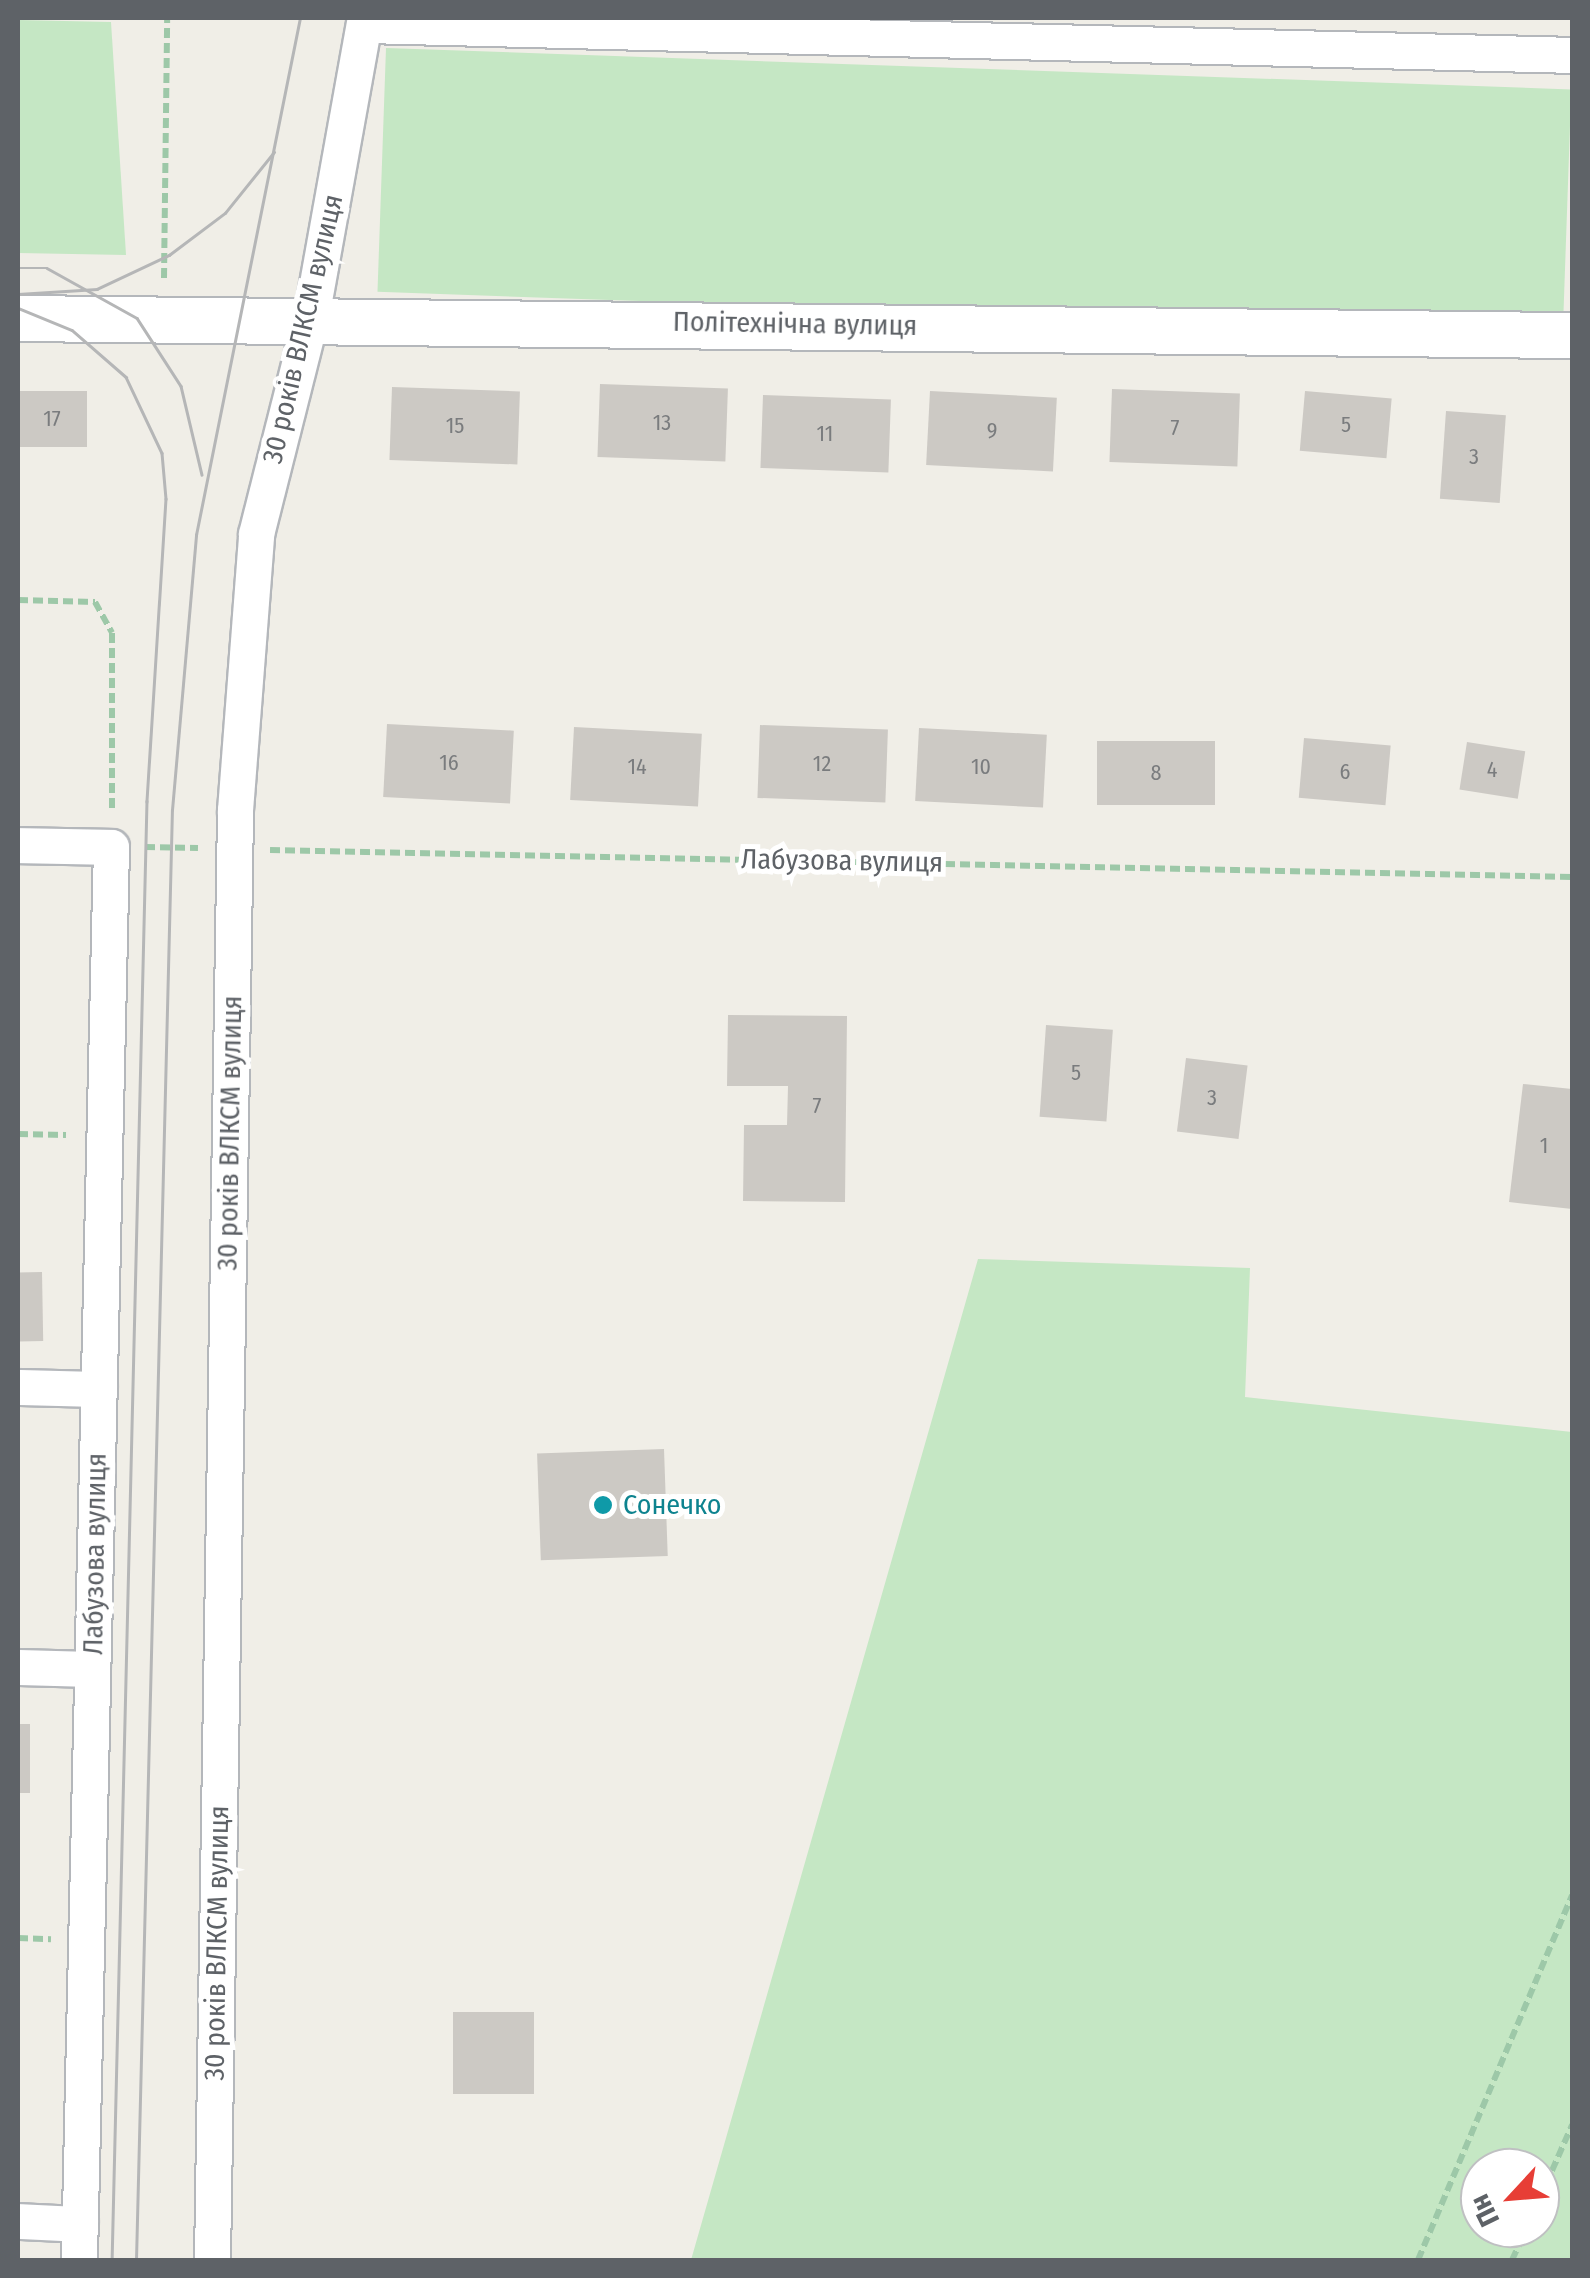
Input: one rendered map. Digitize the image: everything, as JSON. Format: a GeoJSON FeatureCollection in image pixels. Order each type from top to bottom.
{"type":"FeatureCollection","features":[{"type":"Feature","properties":{"kind":"street"},"geometry":{"type":"LineString","coordinates":[[365,21],[1572,55]]}},
{"type":"Feature","properties":{"kind":"street","name":"30 років ВЛКСМ вулиця"},"geometry":{"type":"LineString","coordinates":[[212,2260],[234,849],[256,534],[310,317],[365,21]]}},
{"type":"Feature","properties":{"kind":"street","name":"Політехнічна вулиця"},"geometry":{"type":"LineString","coordinates":[[18,318],[310,317],[1572,335]]}},
{"type":"Feature","properties":{"kind":"street"},"geometry":{"type":"LineString","coordinates":[[18,844],[110,846]]}},
{"type":"Feature","properties":{"kind":"street","name":"Лабузова вулиця"},"geometry":{"type":"LineString","coordinates":[[79,2260],[110,846]]}},
{"type":"Feature","properties":{"kind":"street"},"geometry":{"type":"LineString","coordinates":[[18,1387],[98,1389]]}},
{"type":"Feature","properties":{"kind":"street"},"geometry":{"type":"LineString","coordinates":[[18,1667],[92,1669]]}},
{"type":"Feature","properties":{"kind":"street"},"geometry":{"type":"LineString","coordinates":[[18,2221],[80,2224]]}},
{"type":"Feature","properties":{"kind":"path"},"geometry":{"type":"LineString","coordinates":[[154,318],[169,255],[167,18]]}},
{"type":"Feature","properties":{"kind":"path"},"geometry":{"type":"LineString","coordinates":[[18,600],[95,602],[112,633],[110,846]]}},
{"type":"Feature","properties":{"kind":"path","name":"Лабузова вулиця"},"geometry":{"type":"LineString","coordinates":[[110,846],[1572,877]]}},
{"type":"Feature","properties":{"kind":"path"},"geometry":{"type":"LineString","coordinates":[[18,1134],[104,1136]]}},
{"type":"Feature","properties":{"kind":"path"},"geometry":{"type":"LineString","coordinates":[[1418,2260],[1572,1896]]}},
{"type":"Feature","properties":{"kind":"path"},"geometry":{"type":"LineString","coordinates":[[1560,2152],[1572,2125]]}},
{"type":"Feature","properties":{"kind":"green space"},"geometry":{"type":"Polygon","coordinates":[[[18,20],[111,22],[126,255],[18,253],[18,20]]]}},
{"type":"Feature","properties":{"kind":"green space"},"geometry":{"type":"Polygon","coordinates":[[[386,48],[1571,89],[1563,333],[377,292],[386,48]]]}},
{"type":"Feature","properties":{"kind":"green space"},"geometry":{"type":"Polygon","coordinates":[[[978,1259],[1250,1268],[1245,1397],[1572,1432],[1572,2260],[691,2260],[978,1259]]]}},
{"type":"Feature","properties":{"kind":"building"},"geometry":{"type":"Polygon","coordinates":[[[600,384],[728,388],[725,461],[597,457],[600,384]]]}},
{"type":"Feature","properties":{"kind":"building"},"geometry":{"type":"Polygon","coordinates":[[[392,387],[520,391],[517,464],[389,460],[392,387]]]}},
{"type":"Feature","properties":{"kind":"building"},"geometry":{"type":"Polygon","coordinates":[[[1112,389],[1240,393],[1237,466],[1109,462],[1112,389]]]}},
{"type":"Feature","properties":{"kind":"building"},"geometry":{"type":"Polygon","coordinates":[[[18,391],[87,391],[87,447],[18,447],[18,391]]]}},
{"type":"Feature","properties":{"kind":"building"},"geometry":{"type":"Polygon","coordinates":[[[930,391],[1057,398],[1053,472],[926,465],[930,391]]]}},
{"type":"Feature","properties":{"kind":"building"},"geometry":{"type":"Polygon","coordinates":[[[1305,391],[1392,399],[1386,458],[1300,451],[1305,391]]]}},
{"type":"Feature","properties":{"kind":"building"},"geometry":{"type":"Polygon","coordinates":[[[763,395],[891,399],[888,472],[760,468],[763,395]]]}},
{"type":"Feature","properties":{"kind":"building"},"geometry":{"type":"Polygon","coordinates":[[[1446,411],[1506,415],[1500,503],[1440,499],[1446,411]]]}},
{"type":"Feature","properties":{"kind":"building"},"geometry":{"type":"Polygon","coordinates":[[[387,724],[514,731],[510,804],[383,797],[387,724]]]}},
{"type":"Feature","properties":{"kind":"building"},"geometry":{"type":"Polygon","coordinates":[[[760,725],[888,729],[885,802],[757,798],[760,725]]]}},
{"type":"Feature","properties":{"kind":"building"},"geometry":{"type":"Polygon","coordinates":[[[574,727],[702,734],[698,807],[570,800],[574,727]]]}},
{"type":"Feature","properties":{"kind":"building"},"geometry":{"type":"Polygon","coordinates":[[[919,728],[1047,735],[1043,808],[915,801],[919,728]]]}},
{"type":"Feature","properties":{"kind":"building"},"geometry":{"type":"Polygon","coordinates":[[[1304,738],[1391,746],[1385,805],[1299,798],[1304,738]]]}},
{"type":"Feature","properties":{"kind":"building"},"geometry":{"type":"Polygon","coordinates":[[[1097,741],[1215,741],[1215,805],[1097,805],[1097,741]]]}},
{"type":"Feature","properties":{"kind":"building"},"geometry":{"type":"Polygon","coordinates":[[[1467,742],[1525,751],[1518,799],[1459,789],[1467,742]]]}},
{"type":"Feature","properties":{"kind":"building"},"geometry":{"type":"Polygon","coordinates":[[[728,1015],[847,1016],[845,1202],[743,1201],[744,1125],[787,1125],[788,1086],[727,1086],[728,1015]]]}},
{"type":"Feature","properties":{"kind":"building"},"geometry":{"type":"Polygon","coordinates":[[[1046,1025],[1113,1030],[1106,1121],[1040,1117],[1046,1025]]]}},
{"type":"Feature","properties":{"kind":"building"},"geometry":{"type":"Polygon","coordinates":[[[1186,1058],[1248,1066],[1239,1139],[1177,1131],[1186,1058]]]}},
{"type":"Feature","properties":{"kind":"building"},"geometry":{"type":"Polygon","coordinates":[[[1523,1084],[1572,1089],[1572,1209],[1509,1202],[1523,1084]]]}},
{"type":"Feature","properties":{"kind":"building"},"geometry":{"type":"Polygon","coordinates":[[[18,1272],[42,1272],[43,1341],[19,1341],[18,1272]]]}},
{"type":"Feature","properties":{"kind":"building","name":"Сонечко"},"geometry":{"type":"Polygon","coordinates":[[[664,1449],[668,1556],[541,1560],[537,1453],[664,1449]]]}},
{"type":"Feature","properties":{"kind":"building"},"geometry":{"type":"Polygon","coordinates":[[[18,1724],[30,1724],[30,1793],[18,1793],[18,1724]]]}},
{"type":"Feature","properties":{"kind":"building"},"geometry":{"type":"Polygon","coordinates":[[[453,2012],[534,2012],[534,2094],[453,2094],[453,2012]]]}},
{"type":"Feature","properties":{"kind":"tram line"},"geometry":{"type":"LineString","coordinates":[[136,2260],[172,810],[196,535],[300,18]]}},
{"type":"Feature","properties":{"kind":"tram line"},"geometry":{"type":"LineString","coordinates":[[18,294],[97,289],[169,255],[225,213],[274,152]]}},
{"type":"Feature","properties":{"kind":"tram line"},"geometry":{"type":"LineString","coordinates":[[18,268],[47,268],[137,318],[181,386],[202,475]]}},
{"type":"Feature","properties":{"kind":"tram line"},"geometry":{"type":"LineString","coordinates":[[18,308],[72,330],[126,377],[162,453],[166,499],[147,801],[112,2260]]}},
{"type":"Feature","properties":{"kind":"place","name":"Сонечко"},"geometry":{"type":"Point","coordinates":[603,1505]}}]}
